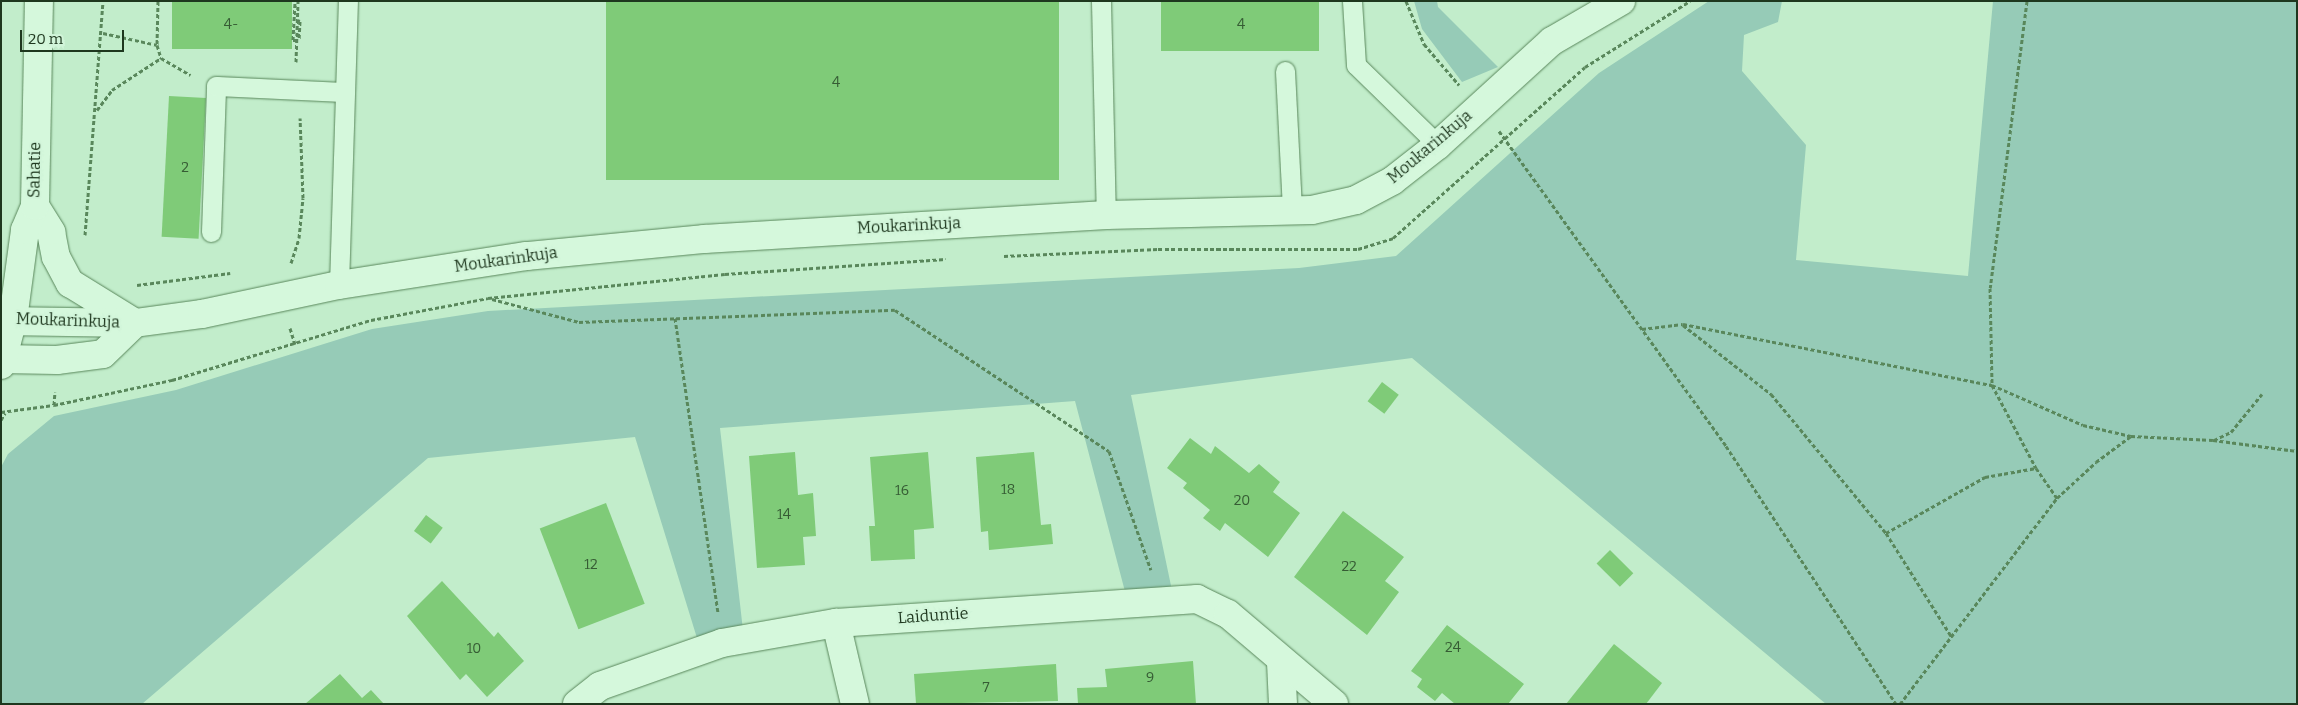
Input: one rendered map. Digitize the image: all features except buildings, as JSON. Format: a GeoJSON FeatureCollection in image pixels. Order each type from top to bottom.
{"type":"FeatureCollection","features":[{"type":"Feature","properties":{"kind":"street","name":"Sahatie"},"geometry":{"type":"LineString","coordinates":[[2,362],[7,320],[25,230],[35,206],[39,1]]}},
{"type":"Feature","properties":{"kind":"street","name":"Moukarinkuja"},"geometry":{"type":"LineString","coordinates":[[7,320],[135,323],[202,314],[338,285],[527,256],[704,239],[1106,215],[1312,210],[1356,200],[1392,181],[1438,145],[1552,41],[1621,1]]}},
{"type":"Feature","properties":{"kind":"street"},"geometry":{"type":"LineString","coordinates":[[35,206],[51,232],[56,257],[70,283]]}},
{"type":"Feature","properties":{"kind":"street","name":"Moukarinkuja"},"geometry":{"type":"LineString","coordinates":[[70,283],[135,323]]}},
{"type":"Feature","properties":{"kind":"street","name":"Moukarinkuja"},"geometry":{"type":"LineString","coordinates":[[2,362],[57,360],[103,354],[135,323]]}},
{"type":"Feature","properties":{"kind":"street","name":"Laiduntie"},"geometry":{"type":"LineString","coordinates":[[577,704],[600,686],[722,643],[836,622],[1197,599],[1228,614],[1282,662],[1334,704]]}},
{"type":"Feature","properties":{"kind":"street"},"geometry":{"type":"LineString","coordinates":[[836,622],[855,704]]}},
{"type":"Feature","properties":{"kind":"street"},"geometry":{"type":"LineString","coordinates":[[1282,662],[1283,704]]}},
{"type":"Feature","properties":{"kind":"lane"},"geometry":{"type":"LineString","coordinates":[[338,285],[348,1]]}},
{"type":"Feature","properties":{"kind":"lane"},"geometry":{"type":"LineString","coordinates":[[1101,1],[1106,215]]}},
{"type":"Feature","properties":{"kind":"lane"},"geometry":{"type":"LineString","coordinates":[[1352,1],[1356,65],[1438,145]]}},
{"type":"Feature","properties":{"kind":"lane"},"geometry":{"type":"LineString","coordinates":[[1285,71],[1292,210]]}},
{"type":"Feature","properties":{"kind":"lane"},"geometry":{"type":"LineString","coordinates":[[211,232],[216,86],[344,92]]}},
{"type":"Feature","properties":{"kind":"path"},"geometry":{"type":"LineString","coordinates":[[70,283],[86,232],[104,1]]}},
{"type":"Feature","properties":{"kind":"path"},"geometry":{"type":"LineString","coordinates":[[158,1],[157,45],[161,58],[216,86]]}},
{"type":"Feature","properties":{"kind":"path"},"geometry":{"type":"LineString","coordinates":[[296,1],[293,40],[299,40],[300,20],[297,20]]}},
{"type":"Feature","properties":{"kind":"path"},"geometry":{"type":"LineString","coordinates":[[290,266],[298,238],[303,198],[296,1]]}},
{"type":"Feature","properties":{"kind":"path"},"geometry":{"type":"LineString","coordinates":[[1406,1],[1424,44],[1505,138],[1726,446],[1896,704]]}},
{"type":"Feature","properties":{"kind":"path"},"geometry":{"type":"LineString","coordinates":[[2028,1],[1990,288],[1992,385],[2036,468],[2057,498]]}},
{"type":"Feature","properties":{"kind":"path"},"geometry":{"type":"LineString","coordinates":[[103,33],[157,45]]}},
{"type":"Feature","properties":{"kind":"path"},"geometry":{"type":"LineString","coordinates":[[96,110],[112,90],[161,58]]}},
{"type":"Feature","properties":{"kind":"path"},"geometry":{"type":"LineString","coordinates":[[488,298],[579,322],[895,310],[1109,451],[1162,601]]}},
{"type":"Feature","properties":{"kind":"path"},"geometry":{"type":"LineString","coordinates":[[675,318],[722,643]]}},
{"type":"Feature","properties":{"kind":"path"},"geometry":{"type":"LineString","coordinates":[[1642,330],[1683,324],[1992,385],[2083,425],[2130,436],[2213,440],[2297,451]]}},
{"type":"Feature","properties":{"kind":"path"},"geometry":{"type":"LineString","coordinates":[[1683,324],[1771,394],[1886,533],[1951,636]]}},
{"type":"Feature","properties":{"kind":"path"},"geometry":{"type":"LineString","coordinates":[[54,405],[57,360]]}},
{"type":"Feature","properties":{"kind":"path"},"geometry":{"type":"LineString","coordinates":[[2213,440],[2231,432],[2262,394]]}},
{"type":"Feature","properties":{"kind":"path"},"geometry":{"type":"LineString","coordinates":[[1,412],[6,413],[1,420]]}},
{"type":"Feature","properties":{"kind":"path"},"geometry":{"type":"LineString","coordinates":[[1900,704],[2057,498],[2096,462],[2130,436]]}},
{"type":"Feature","properties":{"kind":"path"},"geometry":{"type":"LineString","coordinates":[[1886,533],[1986,477],[2036,468]]}},
{"type":"Feature","properties":{"kind":"green space"},"geometry":{"type":"Polygon","coordinates":[[[1414,1],[1437,1],[1438,7],[1498,67],[1462,82],[1422,29],[1414,1]]]}},
{"type":"Feature","properties":{"kind":"green space"},"geometry":{"type":"Polygon","coordinates":[[[1709,1],[1782,1],[1778,22],[1744,35],[1742,71],[1806,145],[1796,260],[1968,276],[1993,1],[2297,1],[2297,704],[1826,704],[1412,358],[1131,395],[1174,600],[1128,603],[1075,401],[720,428],[744,639],[701,651],[635,437],[428,458],[142,704],[1,704],[1,467],[8,454],[54,416],[176,390],[372,329],[488,311],[1299,268],[1396,256],[1599,73],[1709,1]]]}}]}
